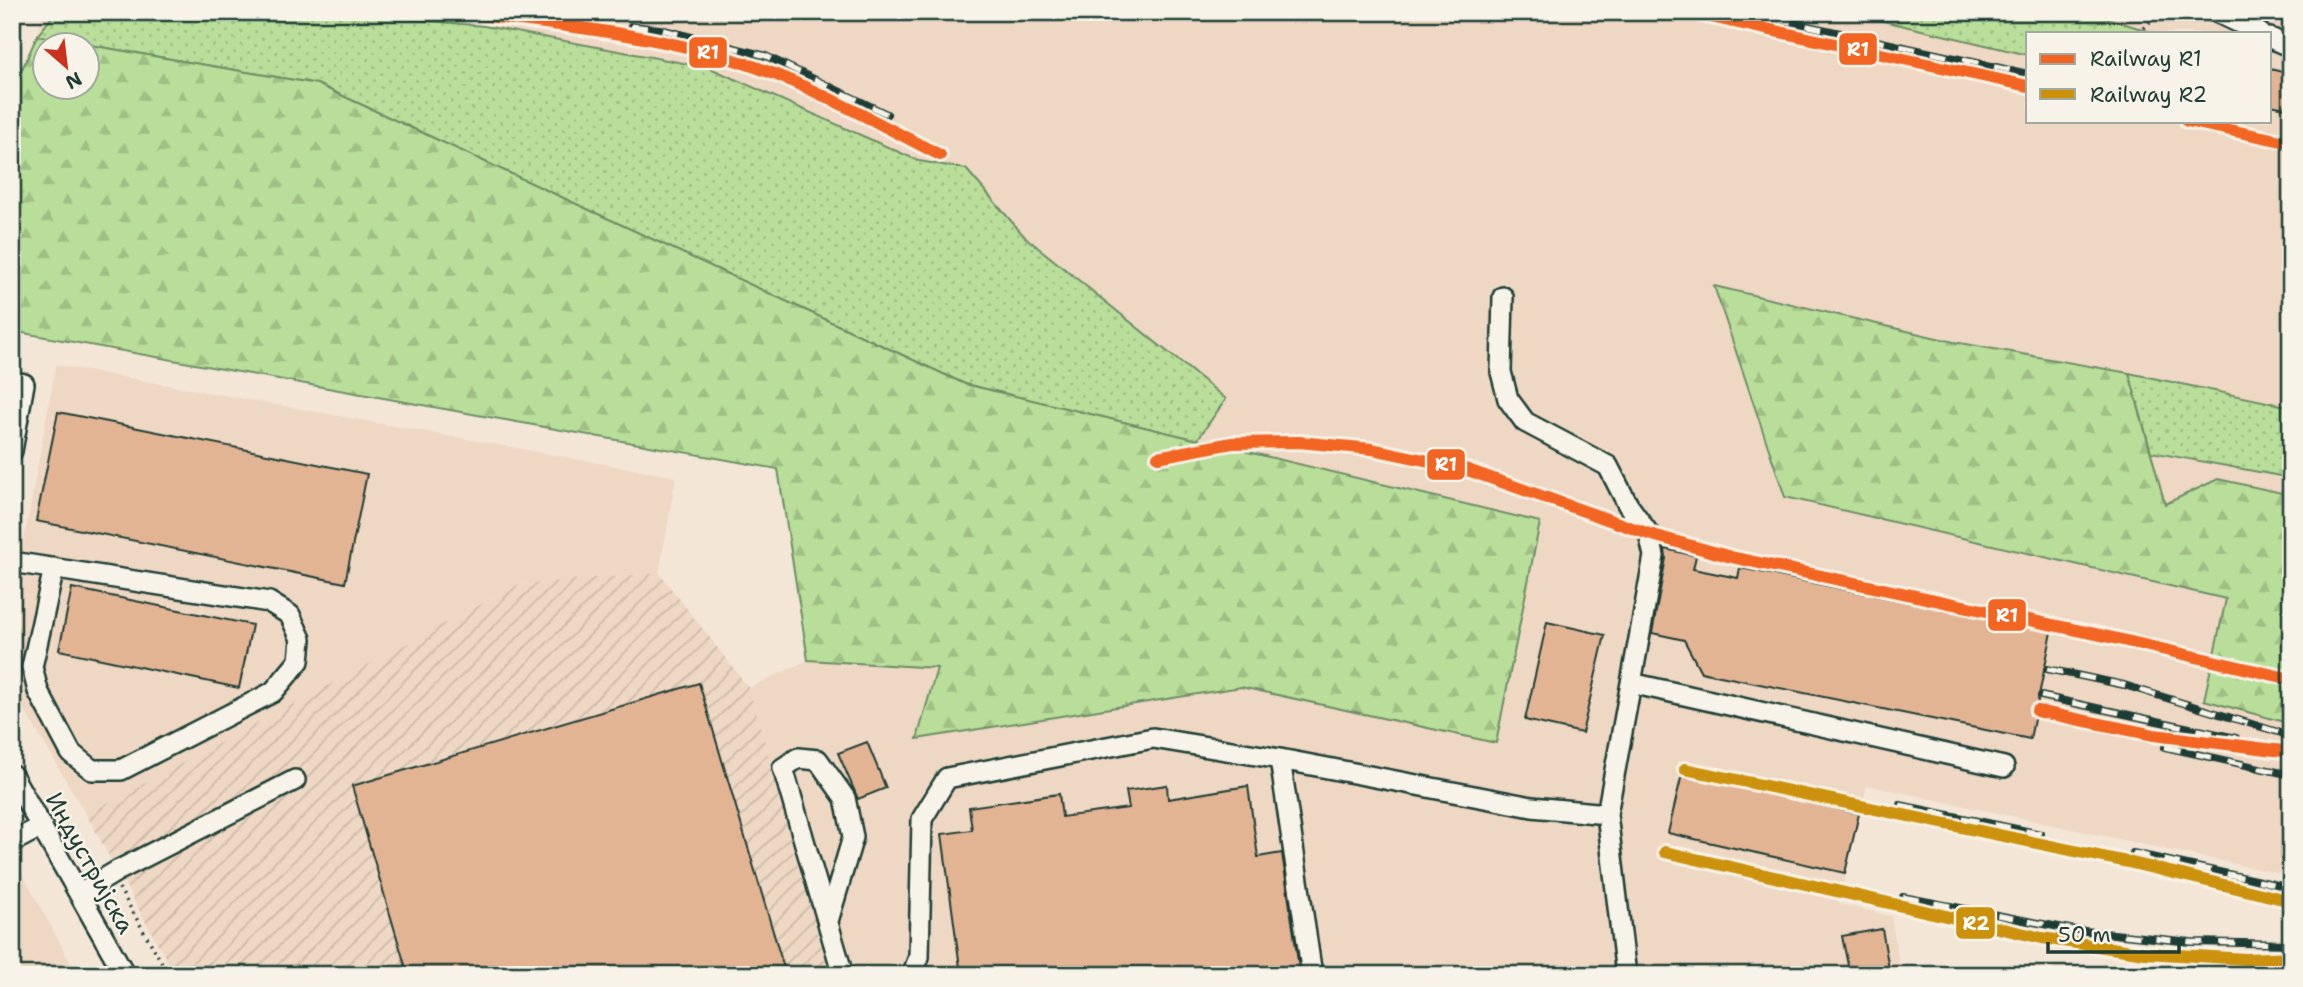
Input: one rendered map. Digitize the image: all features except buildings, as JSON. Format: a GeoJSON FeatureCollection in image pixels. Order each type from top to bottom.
{"type":"FeatureCollection","features":[{"type":"Feature","properties":{"kind":"street"},"geometry":{"type":"LineString","coordinates":[[2216,12],[2258,32]]}},
{"type":"Feature","properties":{"kind":"street"},"geometry":{"type":"LineString","coordinates":[[2272,39],[2291,47]]}},
{"type":"Feature","properties":{"kind":"street"},"geometry":{"type":"LineString","coordinates":[[1503,297],[1501,372],[1508,399],[1525,422],[1608,466],[1628,505],[1649,534],[1654,556],[1607,814],[1626,975]]}},
{"type":"Feature","properties":{"kind":"street"},"geometry":{"type":"LineString","coordinates":[[12,381],[24,384],[12,451]]}},
{"type":"Feature","properties":{"kind":"street"},"geometry":{"type":"LineString","coordinates":[[12,562],[54,568],[269,602],[290,615],[301,639],[299,661],[273,692],[121,770],[92,770],[71,754],[38,691],[32,667],[54,568]]}},
{"type":"Feature","properties":{"kind":"street"},"geometry":{"type":"LineString","coordinates":[[1630,683],[2004,767]]}},
{"type":"Feature","properties":{"kind":"street"},"geometry":{"type":"LineString","coordinates":[[912,975],[919,957],[922,819],[947,778],[1153,738],[1280,758],[1532,807],[1607,814]]}},
{"type":"Feature","properties":{"kind":"street"},"geometry":{"type":"LineString","coordinates":[[828,921],[853,837],[845,798],[818,760],[798,758],[783,768],[843,975]]}},
{"type":"Feature","properties":{"kind":"street"},"geometry":{"type":"LineString","coordinates":[[1280,758],[1312,975]]}},
{"type":"Feature","properties":{"kind":"street","name":"Индустријска"},"geometry":{"type":"LineString","coordinates":[[12,775],[125,975]]}},
{"type":"Feature","properties":{"kind":"street"},"geometry":{"type":"LineString","coordinates":[[79,894],[295,780]]}},
{"type":"Feature","properties":{"kind":"street"},"geometry":{"type":"LineString","coordinates":[[12,842],[41,826]]}},
{"type":"Feature","properties":{"kind":"path"},"geometry":{"type":"LineString","coordinates":[[2140,32],[2150,22]]}},
{"type":"Feature","properties":{"kind":"path"},"geometry":{"type":"LineString","coordinates":[[112,875],[169,975]]}},
{"type":"Feature","properties":{"kind":"shaded area"},"geometry":{"type":"Polygon","coordinates":[[[43,12],[2291,12],[2291,876],[1867,785],[1839,904],[1891,916],[1901,975],[833,975],[749,688],[808,660],[937,668],[917,739],[1241,687],[1496,743],[965,384],[317,84],[102,47],[102,32],[38,32],[43,12]]]}},
{"type":"Feature","properties":{"kind":"shaded area"},"geometry":{"type":"Polygon","coordinates":[[[56,365],[676,477],[659,573],[519,584],[86,814],[12,689],[12,638],[20,563],[56,365]]]}},
{"type":"Feature","properties":{"kind":"shaded area"},"geometry":{"type":"Polygon","coordinates":[[[659,573],[749,688],[833,975],[175,975],[86,814],[519,584],[659,573]]]}},
{"type":"Feature","properties":{"kind":"shaded area"},"geometry":{"type":"Polygon","coordinates":[[[12,854],[77,975],[12,975],[12,854]]]}},
{"type":"Feature","properties":{"kind":"green space"},"geometry":{"type":"Polygon","coordinates":[[[56,12],[333,12],[484,26],[710,68],[919,161],[966,169],[1025,237],[1226,399],[1197,440],[965,384],[317,84],[102,47],[102,32],[40,32],[56,12]]]}},
{"type":"Feature","properties":{"kind":"green space"},"geometry":{"type":"Polygon","coordinates":[[[1845,12],[2088,12],[2151,32],[2026,32],[2026,55],[1845,12]]]}},
{"type":"Feature","properties":{"kind":"green space"},"geometry":{"type":"Polygon","coordinates":[[[32,47],[32,102],[102,102],[102,47],[317,84],[965,384],[1540,522],[1496,743],[1241,687],[917,739],[937,668],[808,660],[778,469],[12,331],[12,91],[32,47]]]}},
{"type":"Feature","properties":{"kind":"green space"},"geometry":{"type":"Polygon","coordinates":[[[1714,286],[1954,342],[2129,373],[2165,504],[2218,479],[2291,495],[2291,724],[2204,700],[2226,599],[1785,497],[1714,286]]]}},
{"type":"Feature","properties":{"kind":"green space"},"geometry":{"type":"Polygon","coordinates":[[[2129,373],[2291,407],[2291,478],[2151,452],[2129,373]]]}},
{"type":"Feature","properties":{"kind":"railway"},"geometry":{"type":"LineString","coordinates":[[458,12],[604,31],[712,53],[797,83],[940,155]]}},
{"type":"Feature","properties":{"kind":"railway"},"geometry":{"type":"LineString","coordinates":[[1688,12],[2026,86]]}},
{"type":"Feature","properties":{"kind":"railway"},"geometry":{"type":"LineString","coordinates":[[1744,12],[2026,74]]}},
{"type":"Feature","properties":{"kind":"railway"},"geometry":{"type":"LineString","coordinates":[[631,26],[660,29],[766,56],[887,114]]}},
{"type":"Feature","properties":{"kind":"railway"},"geometry":{"type":"LineString","coordinates":[[2192,122],[2291,143]]}},
{"type":"Feature","properties":{"kind":"railway"},"geometry":{"type":"LineString","coordinates":[[1158,457],[1232,443],[1299,442],[1372,449],[1462,468],[1649,534],[1731,557],[2105,636],[2291,679]]}},
{"type":"Feature","properties":{"kind":"railway"},"geometry":{"type":"LineString","coordinates":[[2047,669],[2124,685],[2291,736]]}},
{"type":"Feature","properties":{"kind":"railway"},"geometry":{"type":"LineString","coordinates":[[2041,696],[2236,738]]}},
{"type":"Feature","properties":{"kind":"railway"},"geometry":{"type":"LineString","coordinates":[[2037,711],[2154,735],[2291,752]]}},
{"type":"Feature","properties":{"kind":"railway"},"geometry":{"type":"LineString","coordinates":[[2165,747],[2291,775]]}},
{"type":"Feature","properties":{"kind":"railway"},"geometry":{"type":"LineString","coordinates":[[1685,769],[2132,863],[2291,901]]}},
{"type":"Feature","properties":{"kind":"railway"},"geometry":{"type":"LineString","coordinates":[[1900,805],[2041,834]]}},
{"type":"Feature","properties":{"kind":"railway"},"geometry":{"type":"LineString","coordinates":[[1665,852],[2042,938],[2145,953],[2247,959],[2291,957]]}},
{"type":"Feature","properties":{"kind":"railway"},"geometry":{"type":"LineString","coordinates":[[2133,853],[2291,888]]}},
{"type":"Feature","properties":{"kind":"railway"},"geometry":{"type":"LineString","coordinates":[[1903,897],[2075,930],[2191,942],[2291,944]]}},
{"type":"Feature","properties":{"kind":"rail line","name":"R1"},"geometry":{"type":"LineString","coordinates":[[458,12],[604,31],[712,53],[797,83],[940,155]]}},
{"type":"Feature","properties":{"kind":"rail line","name":"R1"},"geometry":{"type":"LineString","coordinates":[[1688,12],[2026,86]]}},
{"type":"Feature","properties":{"kind":"rail line","name":"R1"},"geometry":{"type":"LineString","coordinates":[[2192,122],[2291,143]]}},
{"type":"Feature","properties":{"kind":"rail line","name":"R1"},"geometry":{"type":"LineString","coordinates":[[1158,457],[1232,443],[1299,442],[1372,449],[1462,468],[1649,534],[1731,557],[2105,636],[2291,679]]}},
{"type":"Feature","properties":{"kind":"rail line","name":"R1"},"geometry":{"type":"LineString","coordinates":[[2037,711],[2154,735],[2291,752]]}},
{"type":"Feature","properties":{"kind":"rail line","name":"R2"},"geometry":{"type":"LineString","coordinates":[[1685,769],[2132,863],[2291,901]]}},
{"type":"Feature","properties":{"kind":"rail line","name":"R2"},"geometry":{"type":"LineString","coordinates":[[1665,852],[2042,938],[2145,953],[2247,959],[2291,957]]}}]}
